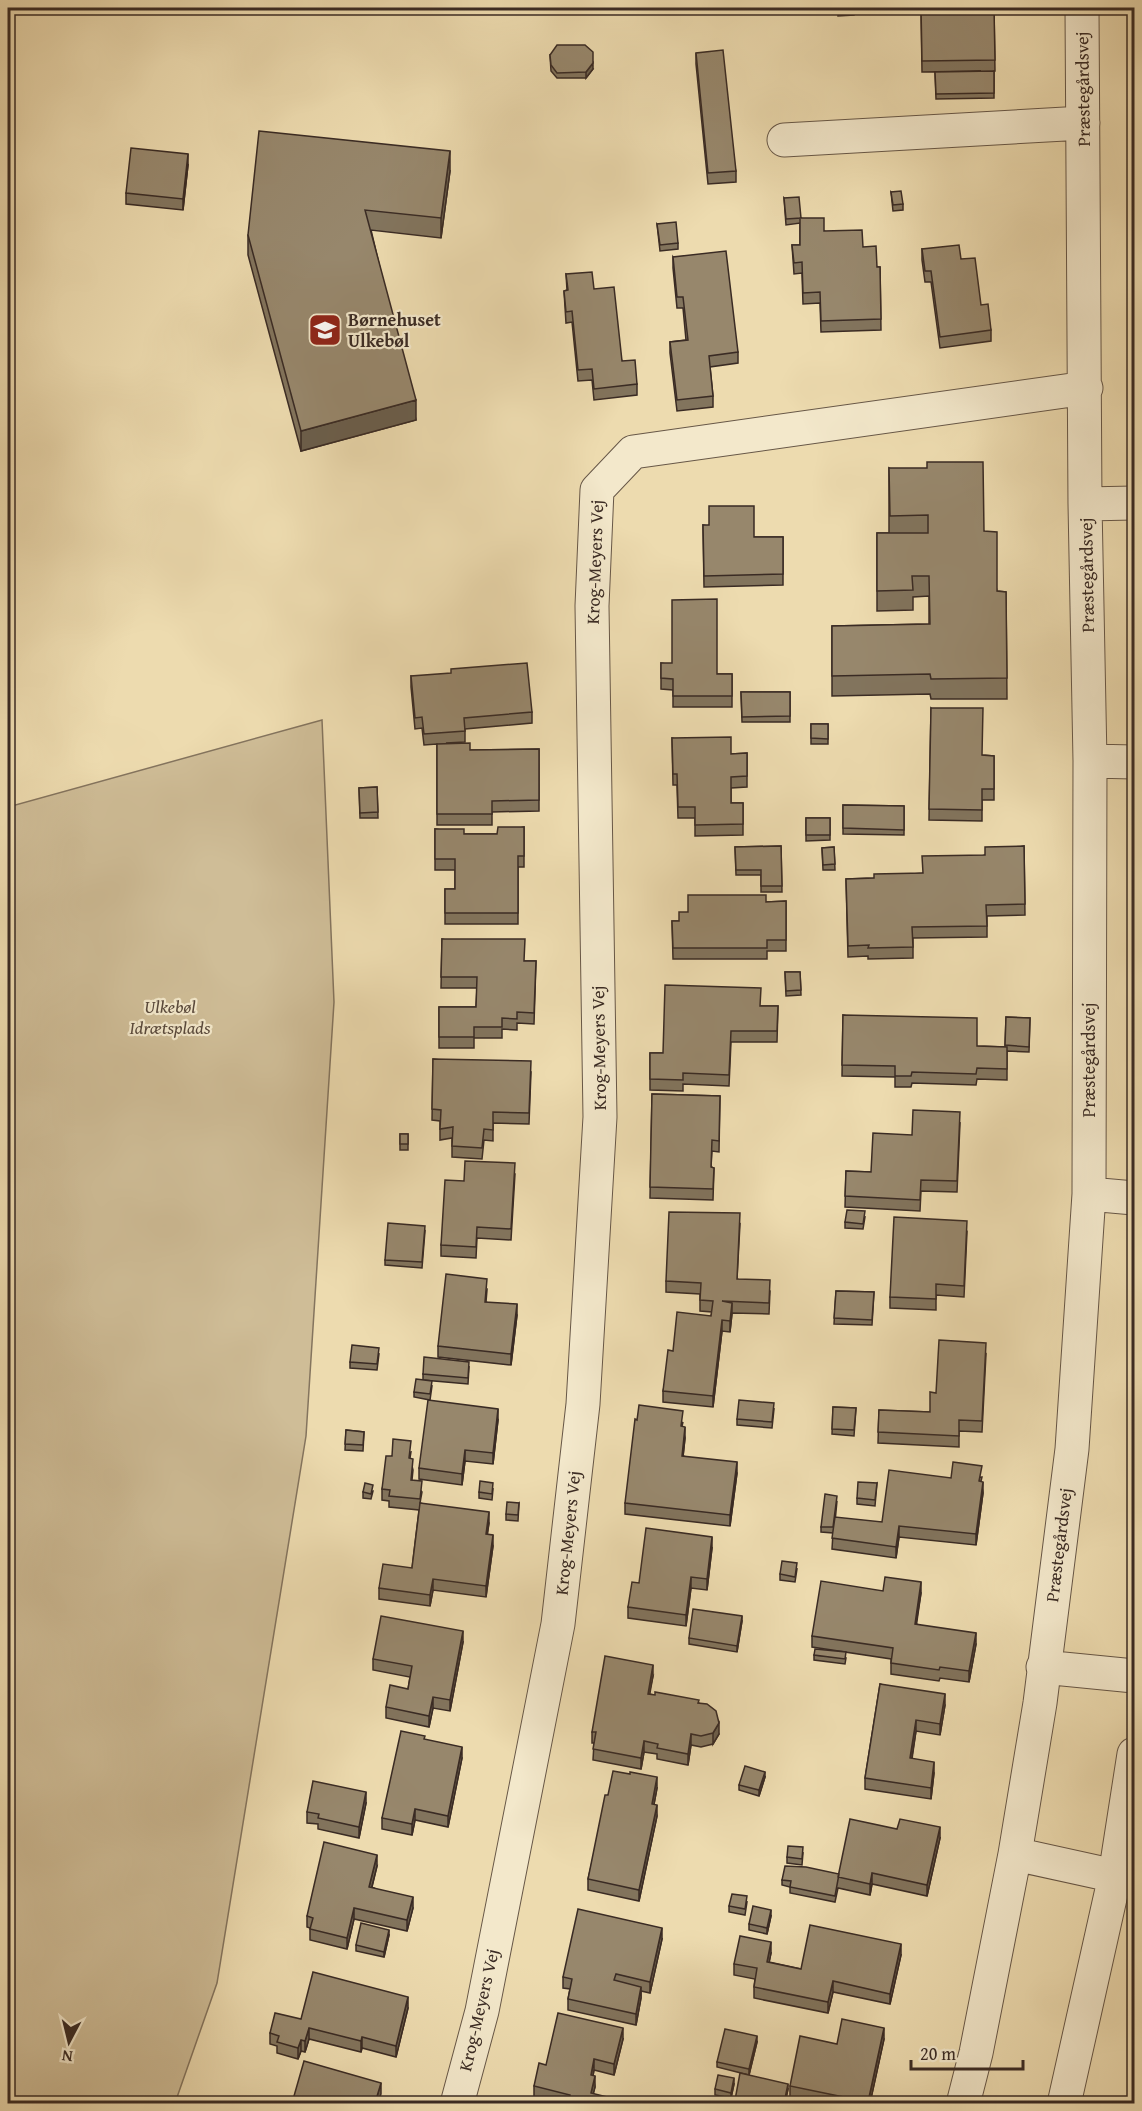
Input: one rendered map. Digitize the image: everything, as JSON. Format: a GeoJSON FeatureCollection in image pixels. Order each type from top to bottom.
{"type":"FeatureCollection","features":[{"type":"Feature","properties":{"kind":"street","name":"Præstegårdsvej"},"geometry":{"type":"LineString","coordinates":[[963,2103],[976,2053],[1015,1854],[1040,1702],[1072,1449],[1089,1194],[1090,761],[1085,504],[1082,8]]}},
{"type":"Feature","properties":{"kind":"street"},"geometry":{"type":"LineString","coordinates":[[784,140],[1083,123]]}},
{"type":"Feature","properties":{"kind":"street","name":"Krog-Meyers Vej"},"geometry":{"type":"LineString","coordinates":[[457,2103],[482,2011],[558,1624],[583,1404],[600,1117],[592,606],[597,490],[633,452],[1086,388]]}},
{"type":"Feature","properties":{"kind":"street"},"geometry":{"type":"LineString","coordinates":[[1085,504],[1134,503]]}},
{"type":"Feature","properties":{"kind":"street"},"geometry":{"type":"LineString","coordinates":[[1090,761],[1134,762]]}},
{"type":"Feature","properties":{"kind":"street"},"geometry":{"type":"LineString","coordinates":[[1089,1194],[1134,1198]]}},
{"type":"Feature","properties":{"kind":"street"},"geometry":{"type":"LineString","coordinates":[[1043,1666],[1134,1676]]}},
{"type":"Feature","properties":{"kind":"street"},"geometry":{"type":"LineString","coordinates":[[1064,2103],[1125,1876],[1134,1754]]}},
{"type":"Feature","properties":{"kind":"street"},"geometry":{"type":"LineString","coordinates":[[1015,1854],[1125,1876]]}},
{"type":"Feature","properties":{"kind":"green space","name":"Ulkebøl Idrætsplads"},"geometry":{"type":"Polygon","coordinates":[[[322,720],[334,1002],[306,1436],[217,1983],[175,2103],[8,2103],[8,807],[322,720]]]}},
{"type":"Feature","properties":{"kind":"building"},"geometry":{"type":"Polygon","coordinates":[[[838,8],[854,8],[854,9],[838,10],[838,8]]]}},
{"type":"Feature","properties":{"kind":"building"},"geometry":{"type":"Polygon","coordinates":[[[921,8],[994,8],[995,60],[922,61],[921,8]]]}},
{"type":"Feature","properties":{"kind":"building"},"geometry":{"type":"Polygon","coordinates":[[[557,45],[585,45],[593,52],[593,63],[586,72],[557,73],[551,65],[550,55],[557,45]]]}},
{"type":"Feature","properties":{"kind":"building"},"geometry":{"type":"Polygon","coordinates":[[[723,50],[736,171],[708,173],[696,53],[723,50]]]}},
{"type":"Feature","properties":{"kind":"building"},"geometry":{"type":"Polygon","coordinates":[[[994,71],[994,93],[936,94],[935,72],[994,71]]]}},
{"type":"Feature","properties":{"kind":"building"},"geometry":{"type":"Polygon","coordinates":[[[259,131],[450,151],[441,218],[365,210],[416,400],[301,431],[248,235],[259,131]]]}},
{"type":"Feature","properties":{"kind":"building"},"geometry":{"type":"Polygon","coordinates":[[[131,148],[188,154],[183,199],[126,193],[131,148]]]}},
{"type":"Feature","properties":{"kind":"building"},"geometry":{"type":"Polygon","coordinates":[[[901,191],[903,204],[893,205],[891,192],[901,191]]]}},
{"type":"Feature","properties":{"kind":"building"},"geometry":{"type":"Polygon","coordinates":[[[799,197],[801,218],[786,219],[784,198],[799,197]]]}},
{"type":"Feature","properties":{"kind":"building"},"geometry":{"type":"Polygon","coordinates":[[[800,218],[824,218],[824,231],[862,230],[863,247],[876,246],[877,267],[880,267],[881,319],[821,321],[820,292],[803,293],[802,262],[794,263],[792,245],[800,245],[800,218]]]}},
{"type":"Feature","properties":{"kind":"building"},"geometry":{"type":"Polygon","coordinates":[[[676,222],[678,243],[660,245],[657,224],[676,222]]]}},
{"type":"Feature","properties":{"kind":"building"},"geometry":{"type":"Polygon","coordinates":[[[959,245],[961,259],[975,258],[981,305],[988,304],[991,330],[940,337],[931,271],[925,271],[922,249],[959,245]]]}},
{"type":"Feature","properties":{"kind":"building"},"geometry":{"type":"Polygon","coordinates":[[[726,251],[738,352],[709,356],[713,396],[677,400],[670,342],[688,340],[683,297],[677,297],[673,257],[726,251]]]}},
{"type":"Feature","properties":{"kind":"building"},"geometry":{"type":"Polygon","coordinates":[[[592,272],[594,289],[614,287],[622,361],[635,360],[637,384],[594,389],[592,369],[578,370],[572,311],[566,312],[564,291],[568,290],[566,274],[592,272]]]}},
{"type":"Feature","properties":{"kind":"building"},"geometry":{"type":"Polygon","coordinates":[[[927,462],[983,462],[984,531],[997,532],[997,591],[1006,592],[1007,678],[931,679],[930,674],[832,676],[832,626],[930,624],[929,576],[912,576],[913,590],[877,591],[877,533],[928,533],[928,515],[890,516],[889,468],[927,468],[927,462]]]}},
{"type":"Feature","properties":{"kind":"building"},"geometry":{"type":"Polygon","coordinates":[[[709,506],[754,506],[754,537],[783,537],[783,574],[704,576],[703,525],[709,525],[709,506]]]}},
{"type":"Feature","properties":{"kind":"building"},"geometry":{"type":"Polygon","coordinates":[[[717,599],[717,674],[732,674],[732,696],[673,696],[673,679],[661,678],[661,663],[672,663],[672,600],[717,599]]]}},
{"type":"Feature","properties":{"kind":"building"},"geometry":{"type":"Polygon","coordinates":[[[527,663],[532,712],[464,718],[465,731],[424,734],[422,717],[415,718],[411,676],[451,673],[451,669],[527,663]]]}},
{"type":"Feature","properties":{"kind":"building"},"geometry":{"type":"Polygon","coordinates":[[[741,692],[790,692],[790,716],[742,717],[741,692]]]}},
{"type":"Feature","properties":{"kind":"building"},"geometry":{"type":"Polygon","coordinates":[[[931,708],[983,708],[982,755],[994,756],[994,789],[982,789],[982,810],[929,809],[931,708]]]}},
{"type":"Feature","properties":{"kind":"building"},"geometry":{"type":"Polygon","coordinates":[[[811,724],[828,724],[828,739],[811,738],[811,724]]]}},
{"type":"Feature","properties":{"kind":"building"},"geometry":{"type":"Polygon","coordinates":[[[731,737],[731,754],[747,753],[747,776],[731,777],[731,803],[743,803],[743,824],[695,825],[695,807],[678,807],[677,774],[673,774],[672,738],[731,737]]]}},
{"type":"Feature","properties":{"kind":"building"},"geometry":{"type":"Polygon","coordinates":[[[470,743],[470,750],[539,749],[539,800],[492,801],[492,814],[437,814],[437,744],[470,743]]]}},
{"type":"Feature","properties":{"kind":"building"},"geometry":{"type":"Polygon","coordinates":[[[377,787],[378,812],[360,813],[359,788],[377,787]]]}},
{"type":"Feature","properties":{"kind":"building"},"geometry":{"type":"Polygon","coordinates":[[[843,805],[904,806],[904,830],[843,828],[843,805]]]}},
{"type":"Feature","properties":{"kind":"building"},"geometry":{"type":"Polygon","coordinates":[[[806,818],[830,818],[830,835],[806,835],[806,818]]]}},
{"type":"Feature","properties":{"kind":"building"},"geometry":{"type":"Polygon","coordinates":[[[498,827],[524,827],[524,856],[518,856],[518,913],[445,913],[445,889],[455,889],[455,859],[435,859],[435,829],[464,829],[464,834],[497,834],[498,827]]]}},
{"type":"Feature","properties":{"kind":"building"},"geometry":{"type":"Polygon","coordinates":[[[781,846],[782,886],[761,886],[761,870],[736,870],[735,847],[781,846]]]}},
{"type":"Feature","properties":{"kind":"building"},"geometry":{"type":"Polygon","coordinates":[[[1024,846],[1025,904],[986,905],[987,926],[912,927],[913,947],[848,946],[846,879],[874,878],[874,874],[923,873],[922,856],[985,855],[985,847],[1024,846]]]}},
{"type":"Feature","properties":{"kind":"building"},"geometry":{"type":"Polygon","coordinates":[[[834,847],[835,864],[823,865],[822,848],[834,847]]]}},
{"type":"Feature","properties":{"kind":"building"},"geometry":{"type":"Polygon","coordinates":[[[688,895],[766,895],[766,902],[786,901],[786,940],[767,940],[767,948],[673,948],[672,921],[679,921],[679,912],[688,912],[688,895]]]}},
{"type":"Feature","properties":{"kind":"building"},"geometry":{"type":"Polygon","coordinates":[[[442,939],[525,939],[524,961],[536,961],[534,1013],[517,1012],[517,1019],[502,1018],[502,1027],[474,1027],[474,1037],[439,1037],[439,1007],[476,1007],[477,977],[441,977],[442,939]]]}},
{"type":"Feature","properties":{"kind":"building"},"geometry":{"type":"Polygon","coordinates":[[[785,972],[800,972],[801,990],[786,991],[785,972]]]}},
{"type":"Feature","properties":{"kind":"building"},"geometry":{"type":"Polygon","coordinates":[[[665,985],[761,988],[760,1006],[778,1006],[777,1031],[731,1031],[729,1075],[683,1073],[683,1080],[650,1079],[650,1053],[663,1053],[665,985]]]}},
{"type":"Feature","properties":{"kind":"building"},"geometry":{"type":"Polygon","coordinates":[[[843,1015],[977,1018],[977,1046],[1007,1047],[1007,1069],[977,1068],[976,1074],[912,1072],[911,1076],[895,1076],[895,1066],[842,1065],[843,1015]]]}},
{"type":"Feature","properties":{"kind":"building"},"geometry":{"type":"Polygon","coordinates":[[[1006,1017],[1030,1018],[1029,1047],[1005,1045],[1006,1017]]]}},
{"type":"Feature","properties":{"kind":"building"},"geometry":{"type":"Polygon","coordinates":[[[433,1059],[531,1061],[529,1113],[493,1112],[493,1130],[484,1129],[482,1148],[452,1146],[453,1127],[440,1129],[441,1110],[432,1109],[433,1059]]]}},
{"type":"Feature","properties":{"kind":"building"},"geometry":{"type":"Polygon","coordinates":[[[652,1094],[720,1096],[719,1141],[712,1140],[713,1189],[650,1187],[652,1094]]]}},
{"type":"Feature","properties":{"kind":"building"},"geometry":{"type":"Polygon","coordinates":[[[913,1110],[960,1112],[957,1181],[921,1180],[920,1200],[845,1196],[846,1171],[871,1172],[873,1133],[912,1135],[913,1110]]]}},
{"type":"Feature","properties":{"kind":"building"},"geometry":{"type":"Polygon","coordinates":[[[400,1134],[408,1134],[408,1144],[400,1144],[400,1134]]]}},
{"type":"Feature","properties":{"kind":"building"},"geometry":{"type":"Polygon","coordinates":[[[465,1161],[515,1163],[511,1229],[477,1227],[476,1247],[441,1245],[445,1180],[464,1181],[465,1161]]]}},
{"type":"Feature","properties":{"kind":"building"},"geometry":{"type":"Polygon","coordinates":[[[847,1210],[865,1211],[863,1224],[845,1222],[847,1210]]]}},
{"type":"Feature","properties":{"kind":"building"},"geometry":{"type":"Polygon","coordinates":[[[669,1212],[740,1213],[737,1279],[770,1280],[769,1303],[722,1301],[732,1303],[730,1321],[722,1320],[713,1396],[663,1391],[668,1350],[673,1351],[677,1312],[711,1316],[713,1301],[700,1300],[701,1283],[666,1281],[669,1212]]]}},
{"type":"Feature","properties":{"kind":"building"},"geometry":{"type":"Polygon","coordinates":[[[894,1217],[967,1221],[964,1286],[936,1284],[936,1299],[890,1297],[894,1217]]]}},
{"type":"Feature","properties":{"kind":"building"},"geometry":{"type":"Polygon","coordinates":[[[388,1223],[425,1226],[422,1262],[385,1260],[388,1223]]]}},
{"type":"Feature","properties":{"kind":"building"},"geometry":{"type":"Polygon","coordinates":[[[446,1274],[487,1279],[485,1302],[517,1304],[511,1354],[438,1346],[446,1274]]]}},
{"type":"Feature","properties":{"kind":"building"},"geometry":{"type":"Polygon","coordinates":[[[836,1291],[874,1292],[872,1320],[834,1318],[836,1291]]]}},
{"type":"Feature","properties":{"kind":"building"},"geometry":{"type":"Polygon","coordinates":[[[939,1340],[986,1343],[982,1421],[959,1420],[959,1436],[878,1432],[879,1410],[930,1412],[930,1392],[936,1393],[939,1340]]]}},
{"type":"Feature","properties":{"kind":"building"},"geometry":{"type":"Polygon","coordinates":[[[352,1345],[379,1348],[377,1364],[350,1362],[352,1345]]]}},
{"type":"Feature","properties":{"kind":"building"},"geometry":{"type":"Polygon","coordinates":[[[424,1357],[469,1362],[468,1378],[423,1374],[424,1357]]]}},
{"type":"Feature","properties":{"kind":"building"},"geometry":{"type":"Polygon","coordinates":[[[416,1379],[432,1381],[430,1394],[414,1392],[416,1379]]]}},
{"type":"Feature","properties":{"kind":"building"},"geometry":{"type":"Polygon","coordinates":[[[428,1400],[498,1409],[493,1453],[465,1450],[462,1474],[419,1468],[428,1400]]]}},
{"type":"Feature","properties":{"kind":"building"},"geometry":{"type":"Polygon","coordinates":[[[739,1400],[774,1403],[772,1422],[737,1419],[739,1400]]]}},
{"type":"Feature","properties":{"kind":"building"},"geometry":{"type":"Polygon","coordinates":[[[639,1405],[683,1411],[681,1426],[685,1427],[682,1456],[737,1462],[730,1515],[625,1503],[635,1419],[637,1420],[639,1405]]]}},
{"type":"Feature","properties":{"kind":"building"},"geometry":{"type":"Polygon","coordinates":[[[833,1407],[856,1408],[854,1430],[832,1429],[833,1407]]]}},
{"type":"Feature","properties":{"kind":"building"},"geometry":{"type":"Polygon","coordinates":[[[346,1430],[364,1432],[363,1445],[345,1444],[346,1430]]]}},
{"type":"Feature","properties":{"kind":"building"},"geometry":{"type":"Polygon","coordinates":[[[393,1439],[411,1441],[409,1458],[413,1459],[411,1480],[422,1481],[420,1499],[389,1496],[390,1490],[382,1489],[386,1456],[392,1456],[393,1439]]]}},
{"type":"Feature","properties":{"kind":"building"},"geometry":{"type":"Polygon","coordinates":[[[953,1462],[982,1466],[979,1481],[983,1482],[976,1534],[899,1526],[896,1547],[832,1538],[835,1517],[882,1522],[889,1470],[951,1478],[953,1462]]]}},
{"type":"Feature","properties":{"kind":"building"},"geometry":{"type":"Polygon","coordinates":[[[480,1481],[493,1483],[492,1494],[479,1492],[480,1481]]]}},
{"type":"Feature","properties":{"kind":"building"},"geometry":{"type":"Polygon","coordinates":[[[858,1482],[877,1483],[875,1500],[857,1498],[858,1482]]]}},
{"type":"Feature","properties":{"kind":"building"},"geometry":{"type":"Polygon","coordinates":[[[365,1483],[373,1485],[371,1494],[363,1492],[365,1483]]]}},
{"type":"Feature","properties":{"kind":"building"},"geometry":{"type":"Polygon","coordinates":[[[825,1494],[837,1496],[833,1527],[821,1527],[825,1494]]]}},
{"type":"Feature","properties":{"kind":"building"},"geometry":{"type":"Polygon","coordinates":[[[507,1502],[519,1503],[518,1515],[506,1514],[507,1502]]]}},
{"type":"Feature","properties":{"kind":"building"},"geometry":{"type":"Polygon","coordinates":[[[420,1503],[489,1512],[486,1534],[493,1535],[486,1586],[433,1579],[430,1595],[379,1588],[383,1564],[412,1568],[420,1503]]]}},
{"type":"Feature","properties":{"kind":"building"},"geometry":{"type":"Polygon","coordinates":[[[646,1528],[712,1537],[707,1579],[691,1577],[686,1615],[628,1607],[632,1582],[639,1583],[646,1528]]]}},
{"type":"Feature","properties":{"kind":"building"},"geometry":{"type":"Polygon","coordinates":[[[782,1561],[797,1563],[795,1577],[780,1574],[782,1561]]]}},
{"type":"Feature","properties":{"kind":"building"},"geometry":{"type":"Polygon","coordinates":[[[885,1577],[921,1582],[915,1624],[976,1633],[969,1671],[940,1667],[939,1670],[891,1663],[893,1648],[812,1636],[821,1581],[883,1591],[885,1577]]]}},
{"type":"Feature","properties":{"kind":"building"},"geometry":{"type":"Polygon","coordinates":[[[693,1609],[742,1616],[737,1646],[689,1638],[693,1609]]]}},
{"type":"Feature","properties":{"kind":"building"},"geometry":{"type":"Polygon","coordinates":[[[381,1616],[463,1631],[450,1700],[433,1697],[429,1716],[386,1707],[390,1685],[408,1689],[412,1666],[373,1659],[381,1616]]]}},
{"type":"Feature","properties":{"kind":"building"},"geometry":{"type":"Polygon","coordinates":[[[815,1649],[846,1652],[845,1659],[814,1655],[815,1649]]]}},
{"type":"Feature","properties":{"kind":"building"},"geometry":{"type":"Polygon","coordinates":[[[605,1656],[653,1665],[648,1694],[655,1695],[655,1692],[699,1700],[698,1703],[707,1704],[716,1711],[719,1723],[713,1733],[701,1736],[691,1734],[688,1754],[657,1748],[658,1744],[644,1741],[641,1758],[593,1749],[596,1732],[592,1732],[605,1656]]]}},
{"type":"Feature","properties":{"kind":"building"},"geometry":{"type":"Polygon","coordinates":[[[880,1684],[945,1694],[940,1724],[916,1720],[910,1758],[934,1762],[931,1788],[865,1778],[880,1684]]]}},
{"type":"Feature","properties":{"kind":"building"},"geometry":{"type":"Polygon","coordinates":[[[401,1731],[425,1736],[424,1739],[462,1747],[448,1816],[415,1809],[412,1824],[382,1818],[401,1731]]]}},
{"type":"Feature","properties":{"kind":"building"},"geometry":{"type":"Polygon","coordinates":[[[745,1766],[765,1772],[759,1790],[739,1785],[745,1766]]]}},
{"type":"Feature","properties":{"kind":"building"},"geometry":{"type":"Polygon","coordinates":[[[613,1771],[657,1777],[652,1804],[657,1805],[639,1890],[588,1879],[605,1795],[608,1795],[613,1771]]]}},
{"type":"Feature","properties":{"kind":"building"},"geometry":{"type":"Polygon","coordinates":[[[313,1781],[366,1792],[359,1827],[318,1818],[319,1814],[307,1812],[313,1781]]]}},
{"type":"Feature","properties":{"kind":"building"},"geometry":{"type":"Polygon","coordinates":[[[850,1819],[897,1829],[900,1819],[940,1827],[927,1885],[872,1873],[870,1884],[838,1877],[850,1819]]]}},
{"type":"Feature","properties":{"kind":"building"},"geometry":{"type":"Polygon","coordinates":[[[324,1842],[377,1855],[369,1887],[413,1897],[407,1920],[354,1908],[347,1938],[310,1929],[313,1918],[307,1916],[324,1842]]]}},
{"type":"Feature","properties":{"kind":"building"},"geometry":{"type":"Polygon","coordinates":[[[788,1846],[803,1847],[802,1859],[787,1857],[788,1846]]]}},
{"type":"Feature","properties":{"kind":"building"},"geometry":{"type":"Polygon","coordinates":[[[785,1866],[806,1867],[839,1874],[835,1896],[790,1887],[791,1881],[782,1880],[785,1866]]]}},
{"type":"Feature","properties":{"kind":"building"},"geometry":{"type":"Polygon","coordinates":[[[732,1894],[747,1896],[745,1909],[729,1906],[732,1894]]]}},
{"type":"Feature","properties":{"kind":"building"},"geometry":{"type":"Polygon","coordinates":[[[753,1906],[771,1910],[767,1928],[749,1924],[753,1906]]]}},
{"type":"Feature","properties":{"kind":"building"},"geometry":{"type":"Polygon","coordinates":[[[578,1909],[662,1928],[650,1982],[616,1974],[614,1980],[641,1987],[636,2014],[568,1999],[572,1979],[563,1977],[578,1909]]]}},
{"type":"Feature","properties":{"kind":"building"},"geometry":{"type":"Polygon","coordinates":[[[361,1923],[389,1930],[384,1952],[356,1945],[361,1923]]]}},
{"type":"Feature","properties":{"kind":"building"},"geometry":{"type":"Polygon","coordinates":[[[810,1925],[901,1944],[890,1994],[833,1981],[828,2002],[754,1987],[757,1968],[734,1964],[740,1936],[771,1942],[767,1962],[801,1969],[810,1925]]]}},
{"type":"Feature","properties":{"kind":"building"},"geometry":{"type":"Polygon","coordinates":[[[313,1972],[408,1997],[396,2046],[362,2037],[361,2041],[309,2028],[305,2041],[301,2040],[298,2048],[277,2042],[279,2036],[270,2033],[275,2013],[301,2019],[313,1972]]]}},
{"type":"Feature","properties":{"kind":"building"},"geometry":{"type":"Polygon","coordinates":[[[558,2013],[623,2028],[614,2064],[594,2059],[591,2075],[595,2076],[591,2093],[619,2100],[618,2103],[568,2103],[570,2095],[534,2086],[539,2063],[546,2065],[558,2013]]]}},
{"type":"Feature","properties":{"kind":"building"},"geometry":{"type":"Polygon","coordinates":[[[842,2019],[884,2028],[868,2102],[790,2086],[800,2036],[837,2044],[842,2019]]]}},
{"type":"Feature","properties":{"kind":"building"},"geometry":{"type":"Polygon","coordinates":[[[725,2029],[757,2036],[749,2069],[717,2062],[725,2029]]]}},
{"type":"Feature","properties":{"kind":"building"},"geometry":{"type":"Polygon","coordinates":[[[304,2061],[381,2083],[375,2103],[292,2103],[304,2061]]]}},
{"type":"Feature","properties":{"kind":"building"},"geometry":{"type":"Polygon","coordinates":[[[740,2073],[788,2084],[784,2103],[754,2103],[735,2100],[740,2073]]]}},
{"type":"Feature","properties":{"kind":"building"},"geometry":{"type":"Polygon","coordinates":[[[718,2075],[734,2078],[731,2093],[715,2089],[718,2075]]]}},
{"type":"Feature","properties":{"kind":"building"},"geometry":{"type":"Polygon","coordinates":[[[671,2099],[687,2103],[670,2103],[671,2099]]]}},
{"type":"Feature","properties":{"kind":"place","name":"Børnehuset Ulkebøl"},"geometry":{"type":"Point","coordinates":[325,330]}}]}
